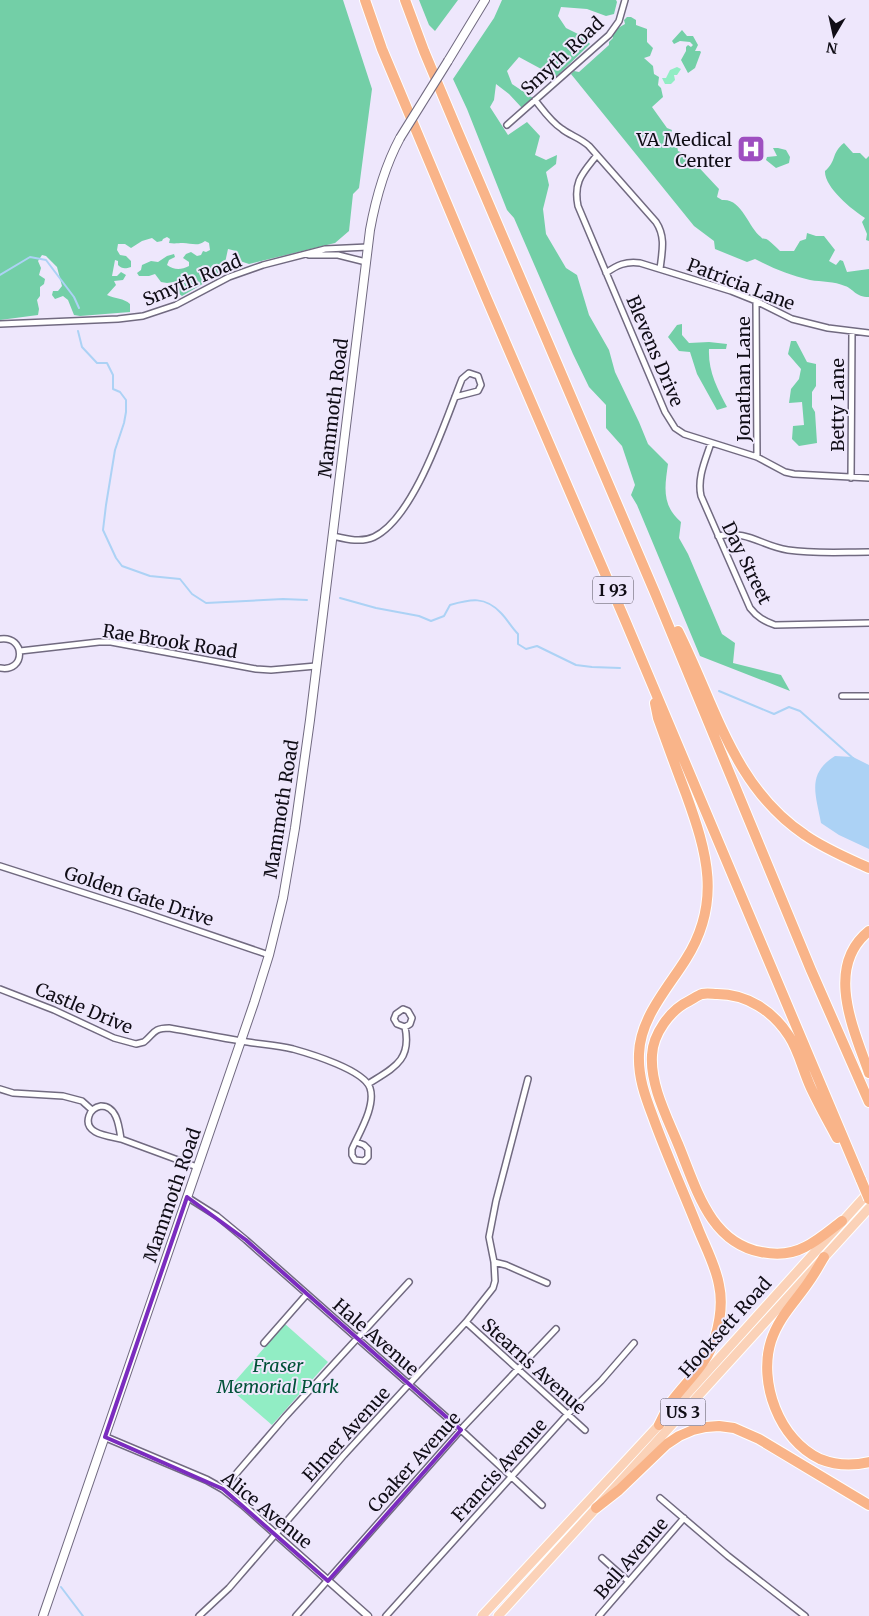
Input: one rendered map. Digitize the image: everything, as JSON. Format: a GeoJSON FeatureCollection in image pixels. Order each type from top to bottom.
{"type":"FeatureCollection","features":[{"type":"Feature","properties":{"kind":"highway","name":"I 93"},"geometry":{"type":"LineString","coordinates":[[365,0],[382,49],[869,1199]]}},
{"type":"Feature","properties":{"kind":"highway","name":"I 93"},"geometry":{"type":"LineString","coordinates":[[405,0],[454,123],[655,592],[811,970],[869,1102]]}},
{"type":"Feature","properties":{"kind":"highway"},"geometry":{"type":"LineString","coordinates":[[655,592],[685,644],[728,742],[743,771],[758,792],[775,811],[804,835],[833,852],[869,868]]}},
{"type":"Feature","properties":{"kind":"highway"},"geometry":{"type":"LineString","coordinates":[[651,682],[658,718],[699,832],[708,868],[708,885],[705,915],[696,942],[652,1010],[644,1028],[639,1053],[640,1083],[716,1274],[721,1304],[719,1324],[711,1350],[693,1376],[671,1402],[659,1425]]}},
{"type":"Feature","properties":{"kind":"highway"},"geometry":{"type":"LineString","coordinates":[[869,931],[860,940],[850,957],[845,990],[849,1014],[869,1073]]}},
{"type":"Feature","properties":{"kind":"highway"},"geometry":{"type":"LineString","coordinates":[[842,1221],[805,1248],[782,1254],[771,1254],[747,1248],[726,1236],[718,1228],[705,1208],[660,1097],[653,1072],[652,1054],[656,1036],[667,1020],[683,1004],[703,994],[728,994],[753,1002],[771,1014],[789,1036],[811,1087],[839,1142],[851,1156]]}},
{"type":"Feature","properties":{"kind":"highway"},"geometry":{"type":"LineString","coordinates":[[824,1257],[810,1280],[783,1316],[771,1341],[768,1373],[772,1396],[780,1418],[788,1430],[812,1454],[821,1459],[845,1464],[869,1462]]}},
{"type":"Feature","properties":{"kind":"highway"},"geometry":{"type":"LineString","coordinates":[[596,1508],[619,1490],[667,1444],[693,1430],[719,1426],[734,1428],[759,1439],[869,1505]]}},
{"type":"Feature","properties":{"kind":"main road","name":"Mammoth Road"},"geometry":{"type":"LineString","coordinates":[[44,1616],[241,1041],[269,955],[283,898],[295,828],[368,247],[374,206],[380,183],[400,138],[485,0]]}},
{"type":"Feature","properties":{"kind":"main road","name":"Hooksett Road"},"geometry":{"type":"LineString","coordinates":[[482,1616],[659,1425],[869,1192]]}},
{"type":"Feature","properties":{"kind":"main road","name":"Hooksett Road"},"geometry":{"type":"LineString","coordinates":[[498,1616],[869,1208]]}},
{"type":"Feature","properties":{"kind":"street","name":"Smyth Road"},"geometry":{"type":"LineString","coordinates":[[507,125],[608,35],[619,21],[625,0]]}},
{"type":"Feature","properties":{"kind":"street"},"geometry":{"type":"LineString","coordinates":[[535,100],[558,126],[580,138],[597,155],[656,222],[660,228],[663,245],[660,269]]}},
{"type":"Feature","properties":{"kind":"street","name":"Blevens Drive"},"geometry":{"type":"LineString","coordinates":[[597,155],[580,176],[576,193],[580,212],[668,417],[679,431],[757,457],[785,472],[869,478]]}},
{"type":"Feature","properties":{"kind":"street","name":"Smyth Road"},"geometry":{"type":"LineString","coordinates":[[0,324],[118,319],[143,316],[176,305],[240,272],[325,249],[368,247]]}},
{"type":"Feature","properties":{"kind":"street","name":"Smyth Road"},"geometry":{"type":"LineString","coordinates":[[303,255],[338,256],[366,262]]}},
{"type":"Feature","properties":{"kind":"street","name":"Patricia Lane"},"geometry":{"type":"LineString","coordinates":[[606,273],[618,265],[633,262],[756,300],[792,319],[828,328],[869,333]]}},
{"type":"Feature","properties":{"kind":"street","name":"Jonathan Lane"},"geometry":{"type":"LineString","coordinates":[[756,300],[757,457]]}},
{"type":"Feature","properties":{"kind":"street","name":"Betty Lane"},"geometry":{"type":"LineString","coordinates":[[851,478],[852,332]]}},
{"type":"Feature","properties":{"kind":"street"},"geometry":{"type":"LineString","coordinates":[[333,536],[358,540],[366,539],[384,530],[399,515],[430,457],[455,397],[464,376],[472,373],[478,376],[481,385],[478,391],[455,397]]}},
{"type":"Feature","properties":{"kind":"street","name":"Day Street"},"geometry":{"type":"LineString","coordinates":[[711,443],[700,476],[701,496],[750,608],[755,615],[764,621],[784,626],[832,623],[869,624]]}},
{"type":"Feature","properties":{"kind":"street"},"geometry":{"type":"LineString","coordinates":[[718,536],[728,534],[744,535],[772,547],[787,550],[869,552]]}},
{"type":"Feature","properties":{"kind":"street"},"geometry":{"type":"LineString","coordinates":[[0,639],[14,642],[20,651],[16,665],[7,669],[0,668]]}},
{"type":"Feature","properties":{"kind":"street","name":"Rae Brook Road"},"geometry":{"type":"LineString","coordinates":[[20,651],[111,642],[271,670],[316,666]]}},
{"type":"Feature","properties":{"kind":"street"},"geometry":{"type":"LineString","coordinates":[[842,696],[869,696]]}},
{"type":"Feature","properties":{"kind":"street","name":"Golden Gate Drive"},"geometry":{"type":"LineString","coordinates":[[0,866],[269,955]]}},
{"type":"Feature","properties":{"kind":"street","name":"Castle Drive"},"geometry":{"type":"LineString","coordinates":[[0,989],[132,1044],[144,1042],[154,1031],[161,1028],[169,1028],[278,1046],[314,1055],[353,1073],[368,1084]]}},
{"type":"Feature","properties":{"kind":"street"},"geometry":{"type":"LineString","coordinates":[[356,1142],[370,1106],[371,1095],[368,1084],[391,1069],[404,1055],[407,1044],[405,1027]]}},
{"type":"Feature","properties":{"kind":"street","name":"Elmer Avenue"},"geometry":{"type":"LineString","coordinates":[[199,1616],[229,1588],[344,1455],[466,1322],[493,1288],[495,1281],[494,1262],[489,1237],[496,1201],[528,1079]]}},
{"type":"Feature","properties":{"kind":"street"},"geometry":{"type":"LineString","coordinates":[[0,1089],[13,1093],[63,1096],[82,1101],[92,1110]]}},
{"type":"Feature","properties":{"kind":"street"},"geometry":{"type":"LineString","coordinates":[[121,1139],[119,1126],[112,1110],[101,1106],[92,1110],[88,1118],[90,1127],[94,1131],[197,1167]]}},
{"type":"Feature","properties":{"kind":"street","name":"Hale Avenue"},"geometry":{"type":"LineString","coordinates":[[187,1197],[217,1216],[307,1294],[461,1430],[542,1505]]}},
{"type":"Feature","properties":{"kind":"street"},"geometry":{"type":"LineString","coordinates":[[494,1262],[506,1265],[547,1283]]}},
{"type":"Feature","properties":{"kind":"street"},"geometry":{"type":"LineString","coordinates":[[223,1489],[285,1417],[409,1282]]}},
{"type":"Feature","properties":{"kind":"street"},"geometry":{"type":"LineString","coordinates":[[264,1343],[307,1294]]}},
{"type":"Feature","properties":{"kind":"street","name":"Stearns Avenue"},"geometry":{"type":"LineString","coordinates":[[466,1322],[584,1430]]}},
{"type":"Feature","properties":{"kind":"street","name":"Coaker Avenue"},"geometry":{"type":"LineString","coordinates":[[296,1616],[461,1430],[556,1329]]}},
{"type":"Feature","properties":{"kind":"street","name":"Francis Avenue"},"geometry":{"type":"LineString","coordinates":[[386,1616],[634,1343]]}},
{"type":"Feature","properties":{"kind":"street","name":"Alice Avenue"},"geometry":{"type":"LineString","coordinates":[[105,1437],[186,1470],[223,1489],[368,1616]]}},
{"type":"Feature","properties":{"kind":"street"},"geometry":{"type":"LineString","coordinates":[[660,1498],[728,1556],[806,1616]]}},
{"type":"Feature","properties":{"kind":"street","name":"Bell Avenue"},"geometry":{"type":"LineString","coordinates":[[599,1616],[684,1518]]}},
{"type":"Feature","properties":{"kind":"street"},"geometry":{"type":"LineString","coordinates":[[602,1558],[628,1581]]}},
{"type":"Feature","properties":{"kind":"highlighted area"},"geometry":{"type":"Polygon","coordinates":[[[187,1197],[246,1240],[461,1430],[328,1581],[223,1489],[105,1437],[187,1197]]]}},
{"type":"Feature","properties":{"kind":"green space"},"geometry":{"type":"Polygon","coordinates":[[[0,0],[343,0],[372,89],[359,188],[353,194],[349,231],[335,243],[249,264],[240,261],[236,251],[228,249],[223,272],[182,296],[178,293],[179,286],[174,282],[161,282],[155,274],[139,276],[137,273],[141,270],[142,265],[151,261],[158,262],[174,254],[175,257],[169,260],[167,265],[175,269],[189,266],[189,262],[183,258],[186,254],[191,252],[197,256],[201,255],[203,251],[210,250],[209,243],[205,241],[197,244],[169,243],[170,239],[167,237],[157,242],[152,238],[142,241],[131,248],[125,244],[118,244],[117,250],[120,255],[126,256],[131,261],[131,267],[122,268],[118,265],[118,261],[115,260],[112,276],[117,276],[121,272],[126,275],[123,280],[114,281],[116,285],[107,295],[128,302],[130,304],[130,312],[80,316],[74,315],[68,300],[63,296],[55,299],[52,295],[53,291],[58,291],[62,286],[57,267],[46,256],[42,255],[38,261],[41,268],[39,275],[45,279],[44,284],[40,287],[40,296],[37,300],[38,315],[0,320],[0,0]]]}},
{"type":"Feature","properties":{"kind":"green space"},"geometry":{"type":"Polygon","coordinates":[[[419,0],[458,0],[435,31],[429,25],[419,0]]]}},
{"type":"Feature","properties":{"kind":"green space"},"geometry":{"type":"Polygon","coordinates":[[[502,0],[616,0],[617,2],[614,14],[606,16],[587,9],[561,7],[558,16],[566,28],[582,36],[590,44],[556,77],[519,57],[507,71],[512,84],[533,98],[522,108],[496,84],[494,100],[490,107],[508,135],[527,122],[540,136],[535,155],[546,160],[557,155],[556,164],[546,172],[549,185],[543,209],[546,234],[566,268],[577,275],[589,315],[609,350],[615,372],[648,444],[668,464],[666,480],[667,502],[670,509],[681,522],[679,538],[688,554],[722,634],[735,643],[733,663],[781,675],[790,691],[700,656],[637,505],[631,495],[635,485],[622,446],[606,428],[606,405],[589,387],[514,218],[507,210],[467,109],[453,79],[494,18],[502,0]]]}},
{"type":"Feature","properties":{"kind":"green space"},"geometry":{"type":"Polygon","coordinates":[[[627,17],[636,20],[636,25],[647,29],[647,42],[653,48],[650,56],[644,58],[653,66],[654,74],[659,77],[658,85],[661,88],[663,97],[652,107],[667,128],[672,130],[667,137],[670,142],[674,140],[673,146],[677,146],[678,151],[688,155],[719,189],[717,197],[729,201],[740,208],[756,232],[780,251],[794,251],[800,241],[806,239],[807,233],[824,236],[835,250],[829,261],[836,265],[840,260],[843,261],[847,272],[869,269],[869,297],[861,296],[841,284],[810,280],[788,274],[755,259],[747,262],[715,249],[714,241],[694,226],[571,74],[574,71],[579,72],[609,45],[613,38],[612,35],[625,24],[624,20],[627,17]]]}},
{"type":"Feature","properties":{"kind":"green space"},"geometry":{"type":"Polygon","coordinates":[[[682,30],[687,36],[693,36],[698,45],[695,51],[701,52],[695,68],[688,73],[681,60],[686,47],[693,45],[690,42],[680,41],[674,44],[672,41],[682,30]]]}},
{"type":"Feature","properties":{"kind":"green space"},"geometry":{"type":"Polygon","coordinates":[[[677,67],[681,69],[677,75],[674,75],[675,80],[671,84],[665,84],[662,78],[666,78],[670,70],[677,67]]]}},
{"type":"Feature","properties":{"kind":"green space"},"geometry":{"type":"Polygon","coordinates":[[[844,143],[853,153],[860,153],[866,159],[869,156],[869,241],[866,240],[867,234],[862,222],[865,218],[853,210],[834,191],[826,177],[825,171],[831,164],[837,150],[844,143]]]}},
{"type":"Feature","properties":{"kind":"green space"},"geometry":{"type":"Polygon","coordinates":[[[773,148],[786,150],[790,157],[789,163],[776,168],[766,160],[767,157],[777,156],[773,148]]]}},
{"type":"Feature","properties":{"kind":"green space"},"geometry":{"type":"Polygon","coordinates":[[[682,324],[682,335],[689,343],[709,342],[727,344],[726,349],[709,349],[709,357],[717,386],[727,407],[717,410],[697,374],[690,352],[679,351],[668,337],[677,325],[682,324]]]}},
{"type":"Feature","properties":{"kind":"green space"},"geometry":{"type":"Polygon","coordinates":[[[791,341],[796,341],[807,362],[816,364],[816,386],[812,392],[812,407],[815,412],[817,443],[799,446],[792,439],[793,426],[804,425],[802,402],[789,403],[791,389],[799,379],[801,369],[788,354],[791,341]]]}},
{"type":"Feature","properties":{"kind":"green space","name":"Fraser Memorial Park"},"geometry":{"type":"Polygon","coordinates":[[[285,1324],[328,1362],[272,1425],[229,1388],[285,1324]]]}},
{"type":"Feature","properties":{"kind":"water"},"geometry":{"type":"Polygon","coordinates":[[[835,756],[853,757],[869,765],[869,849],[839,835],[821,823],[815,786],[820,770],[835,756]]]}},
{"type":"Feature","properties":{"kind":"waterway"},"geometry":{"type":"LineString","coordinates":[[0,275],[30,257],[46,260],[74,297],[79,308]]}},
{"type":"Feature","properties":{"kind":"waterway"},"geometry":{"type":"LineString","coordinates":[[78,331],[82,347],[97,363],[107,363],[113,375],[113,389],[120,392],[126,400],[124,423],[115,450],[103,530],[116,558],[122,566],[150,576],[180,579],[192,594],[206,603],[283,599],[307,600]]}},
{"type":"Feature","properties":{"kind":"waterway"},"geometry":{"type":"LineString","coordinates":[[340,598],[376,608],[419,616],[431,621],[444,616],[450,605],[471,600],[483,601],[503,615],[518,634],[518,644],[526,649],[537,646],[576,665],[620,668]]}},
{"type":"Feature","properties":{"kind":"waterway"},"geometry":{"type":"LineString","coordinates":[[719,691],[774,714],[789,707],[800,711],[854,759]]}},
{"type":"Feature","properties":{"kind":"waterway"},"geometry":{"type":"LineString","coordinates":[[61,1587],[83,1616]]}},
{"type":"Feature","properties":{"kind":"place","name":"VA Medical Center"},"geometry":{"type":"Point","coordinates":[751,149]}}]}
